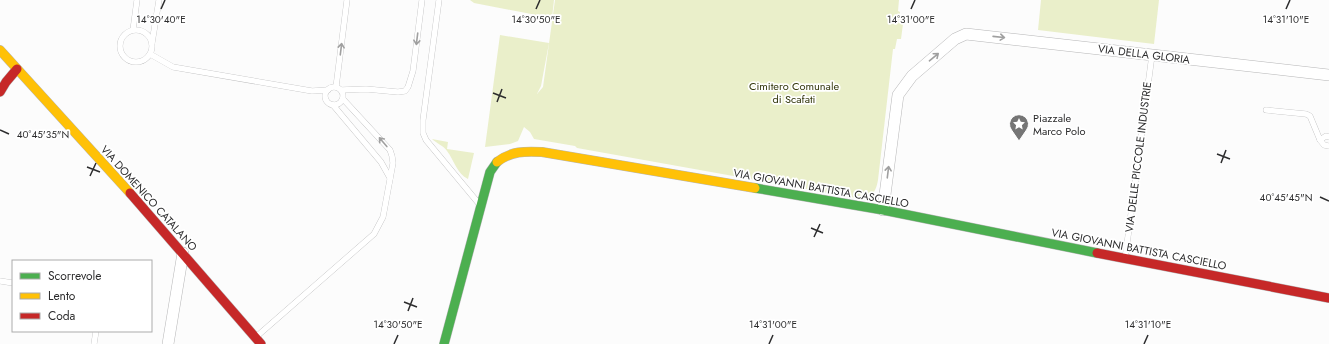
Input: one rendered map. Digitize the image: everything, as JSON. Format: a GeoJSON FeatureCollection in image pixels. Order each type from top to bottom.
{"type":"FeatureCollection","features":[{"type":"Feature","properties":{"kind":"street","name":"VIA DELLA GLORIA"},"geometry":{"type":"LineString","coordinates":[[883,210],[898,95],[912,76],[960,36],[966,34],[1329,75]]}},
{"type":"Feature","properties":{"kind":"street","name":"VIA DOMENICO CATALANO"},"geometry":{"type":"LineString","coordinates":[[0,50],[182,252],[258,340]]}},
{"type":"Feature","properties":{"kind":"street"},"geometry":{"type":"LineString","coordinates":[[0,92],[17,69]]}},
{"type":"Feature","properties":{"kind":"street","name":"VIA GIOVANNI BATTISTA CASCIELLO"},"geometry":{"type":"LineString","coordinates":[[444,344],[488,178],[495,164],[502,158],[524,150],[570,155],[883,210],[1125,259],[1329,298]]}},
{"type":"Feature","properties":{"kind":"street"},"geometry":{"type":"LineString","coordinates":[[168,344],[182,252]]}},
{"type":"Feature","properties":{"kind":"lane"},"geometry":{"type":"LineString","coordinates":[[133,30],[137,0]]}},
{"type":"Feature","properties":{"kind":"lane"},"geometry":{"type":"LineString","coordinates":[[152,44],[148,34],[138,30],[133,30],[124,35],[121,50],[127,58],[137,62],[142,61],[150,54],[152,44],[159,0]]}},
{"type":"Feature","properties":{"kind":"lane"},"geometry":{"type":"LineString","coordinates":[[258,340],[374,234],[383,217],[392,163],[390,150],[343,99],[343,96],[338,89],[347,0]]}},
{"type":"Feature","properties":{"kind":"lane"},"geometry":{"type":"LineString","coordinates":[[150,54],[173,67],[312,91],[338,89],[366,89],[398,92],[405,91],[408,87],[413,71],[422,0]]}},
{"type":"Feature","properties":{"kind":"lane"},"geometry":{"type":"LineString","coordinates":[[439,0],[423,120],[423,133],[430,145],[481,206]]}},
{"type":"Feature","properties":{"kind":"lane","name":"VIA DELLE PICCOLE INDUSTRIE"},"geometry":{"type":"LineString","coordinates":[[1125,259],[1152,55]]}},
{"type":"Feature","properties":{"kind":"lane"},"geometry":{"type":"LineString","coordinates":[[326,100],[328,90]]}},
{"type":"Feature","properties":{"kind":"lane"},"geometry":{"type":"LineString","coordinates":[[312,91],[333,105],[381,162],[390,178]]}},
{"type":"Feature","properties":{"kind":"lane"},"geometry":{"type":"LineString","coordinates":[[333,105],[339,103],[343,99]]}},
{"type":"Feature","properties":{"kind":"lane"},"geometry":{"type":"LineString","coordinates":[[1266,110],[1306,114],[1310,116],[1320,140],[1324,145],[1329,146]]}},
{"type":"Feature","properties":{"kind":"lane"},"geometry":{"type":"LineString","coordinates":[[1320,140],[1326,136],[1329,137]]}},
{"type":"Feature","properties":{"kind":"lane"},"geometry":{"type":"LineString","coordinates":[[0,281],[12,283]]}},
{"type":"Feature","properties":{"kind":"lane"},"geometry":{"type":"LineString","coordinates":[[94,344],[96,332]]}},
{"type":"Feature","properties":{"kind":"green space"},"geometry":{"type":"Polygon","coordinates":[[[470,0],[554,0],[552,18],[474,3],[470,0]]]}},
{"type":"Feature","properties":{"kind":"green space","name":"Cimitero Comunale di Scafati"},"geometry":{"type":"Polygon","coordinates":[[[555,0],[899,0],[899,23],[903,24],[901,39],[897,39],[895,49],[893,49],[878,180],[875,190],[869,197],[862,199],[577,148],[575,146],[534,139],[530,132],[524,127],[518,141],[510,144],[485,147],[500,35],[549,43],[541,86],[537,94],[543,87],[555,0]]]}},
{"type":"Feature","properties":{"kind":"green space"},"geometry":{"type":"Polygon","coordinates":[[[1041,0],[1159,0],[1154,44],[1038,30],[1041,0]]]}},
{"type":"Feature","properties":{"kind":"green space"},"geometry":{"type":"Polygon","coordinates":[[[432,139],[448,142],[447,149],[474,153],[468,179],[458,170],[446,149],[432,139]]]}},
{"type":"Feature","properties":{"kind":"traffic: fast"},"geometry":{"type":"LineString","coordinates":[[444,344],[490,172],[497,162]]}},
{"type":"Feature","properties":{"kind":"traffic: fast"},"geometry":{"type":"LineString","coordinates":[[755,188],[883,210],[1097,253]]}},
{"type":"Feature","properties":{"kind":"traffic: slow"},"geometry":{"type":"LineString","coordinates":[[0,50],[130,193]]}},
{"type":"Feature","properties":{"kind":"traffic: slow"},"geometry":{"type":"LineString","coordinates":[[497,162],[502,158],[518,152],[542,152],[755,188]]}},
{"type":"Feature","properties":{"kind":"traffic: jam"},"geometry":{"type":"LineString","coordinates":[[0,92],[17,69]]}},
{"type":"Feature","properties":{"kind":"traffic: jam"},"geometry":{"type":"LineString","coordinates":[[130,193],[261,344]]}},
{"type":"Feature","properties":{"kind":"traffic: jam"},"geometry":{"type":"LineString","coordinates":[[1097,253],[1329,298]]}},
{"type":"Feature","properties":{"kind":"place","name":"Piazzale Marco Polo"},"geometry":{"type":"Point","coordinates":[1019,141]}}]}
